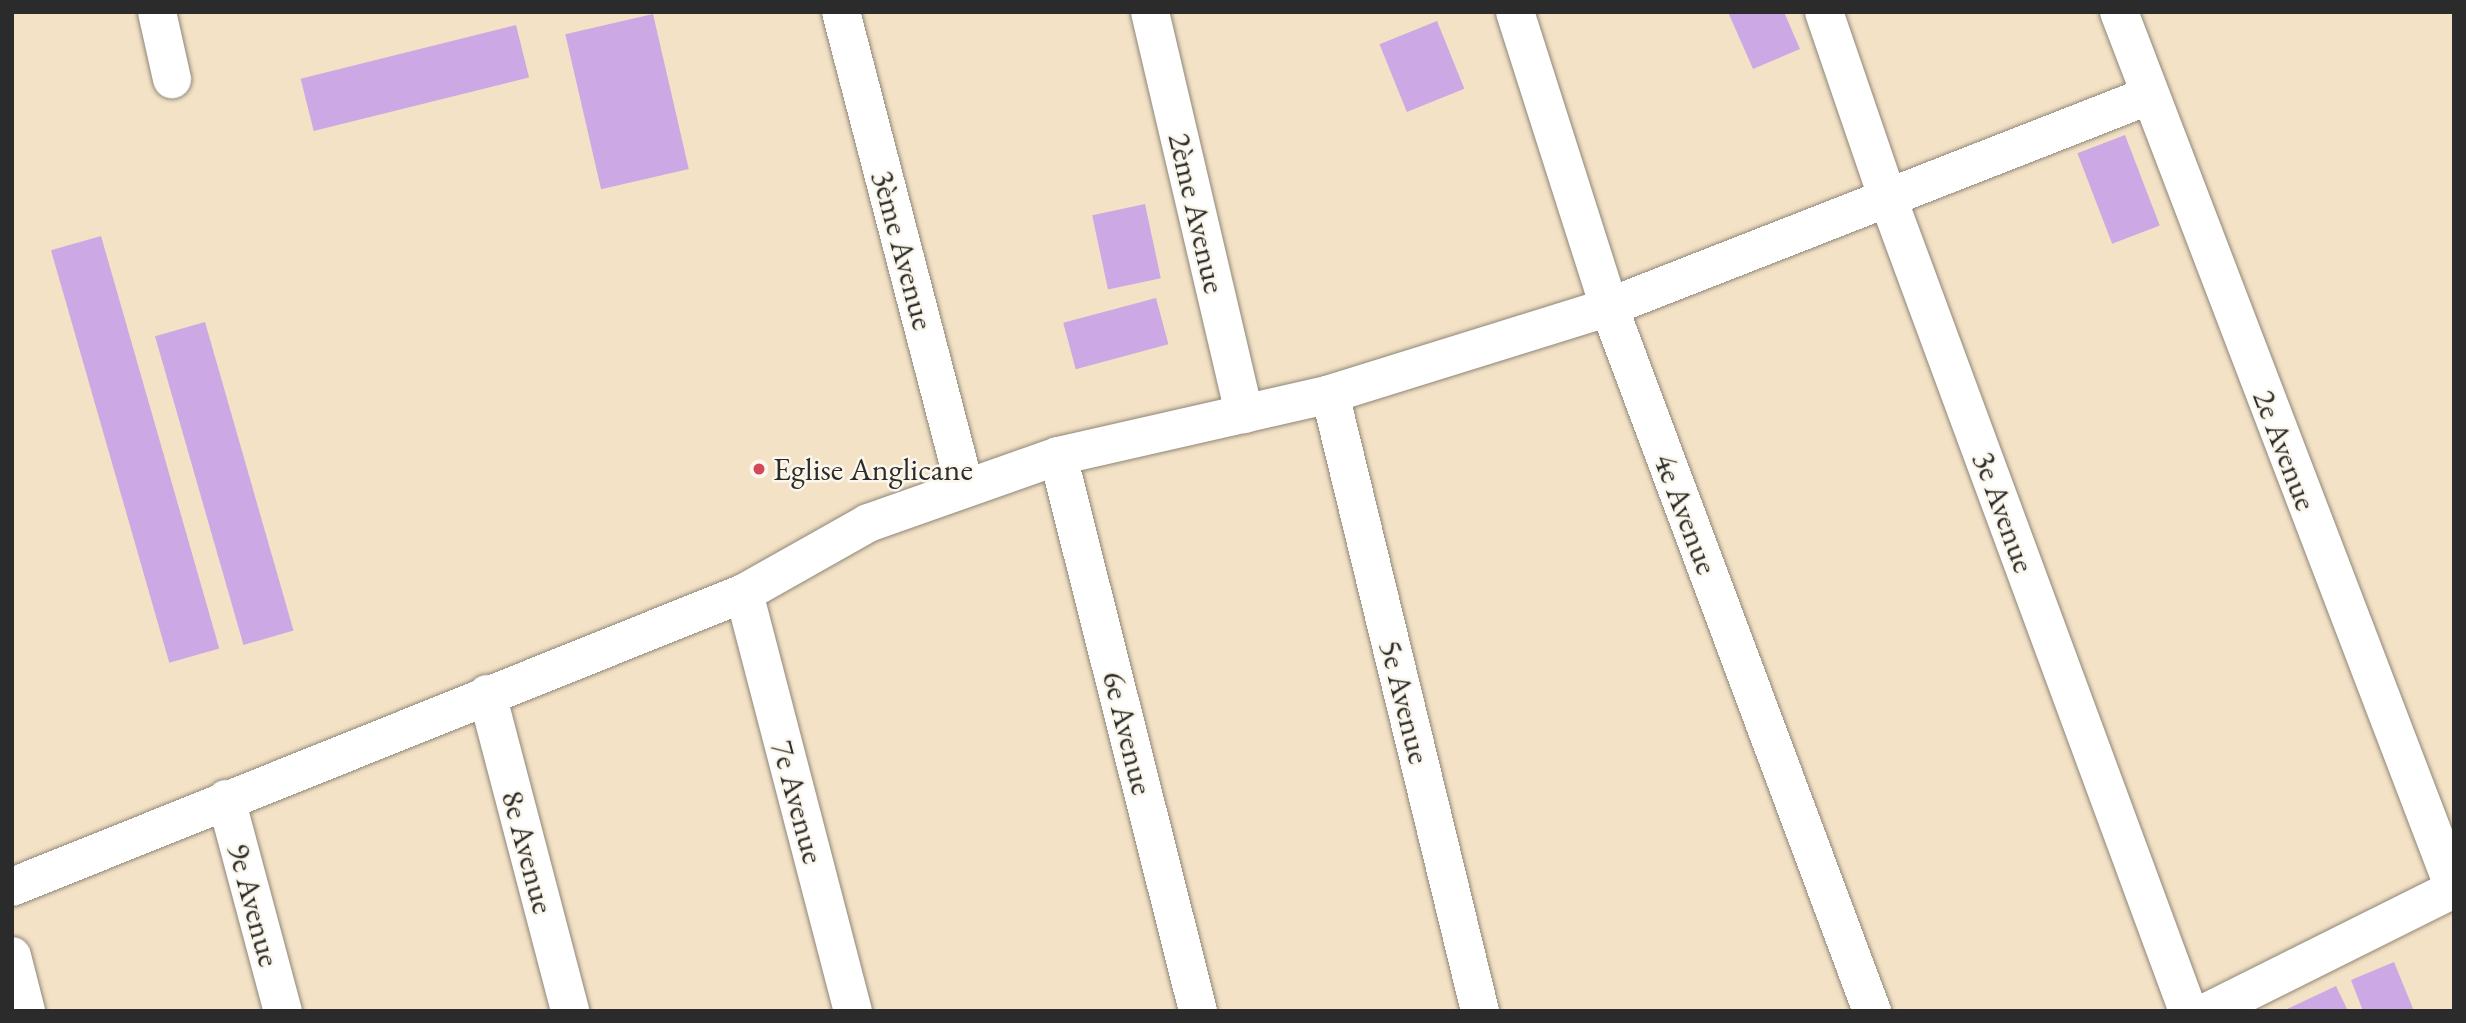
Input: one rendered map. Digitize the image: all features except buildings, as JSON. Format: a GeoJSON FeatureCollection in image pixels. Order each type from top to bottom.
{"type":"FeatureCollection","features":[{"type":"Feature","properties":{"kind":"street"},"geometry":{"type":"LineString","coordinates":[[157,12],[172,79]]}},
{"type":"Feature","properties":{"kind":"street","name":"3ème Avenue"},"geometry":{"type":"LineString","coordinates":[[841,12],[965,487]]}},
{"type":"Feature","properties":{"kind":"street","name":"2ème Avenue"},"geometry":{"type":"LineString","coordinates":[[1150,12],[1244,414]]}},
{"type":"Feature","properties":{"kind":"street","name":"4e Avenue"},"geometry":{"type":"LineString","coordinates":[[1515,12],[1609,307],[1872,1011]]}},
{"type":"Feature","properties":{"kind":"street","name":"3e Avenue"},"geometry":{"type":"LineString","coordinates":[[1824,12],[1887,196],[2188,1011]]}},
{"type":"Feature","properties":{"kind":"street","name":"2e Avenue"},"geometry":{"type":"LineString","coordinates":[[2119,12],[2148,96],[2454,888]]}},
{"type":"Feature","properties":{"kind":"street"},"geometry":{"type":"LineString","coordinates":[[12,887],[486,694],[744,593],[868,523],[965,487],[1058,456],[1330,394],[1609,307],[2148,96]]}},
{"type":"Feature","properties":{"kind":"street","name":"5e Avenue"},"geometry":{"type":"LineString","coordinates":[[1330,394],[1480,1011]]}},
{"type":"Feature","properties":{"kind":"street","name":"6e Avenue"},"geometry":{"type":"LineString","coordinates":[[1058,456],[1198,1011]]}},
{"type":"Feature","properties":{"kind":"street","name":"7e Avenue"},"geometry":{"type":"LineString","coordinates":[[744,593],[853,1011]]}},
{"type":"Feature","properties":{"kind":"street","name":"8e Avenue"},"geometry":{"type":"LineString","coordinates":[[486,694],[570,1011]]}},
{"type":"Feature","properties":{"kind":"street","name":"9e Avenue"},"geometry":{"type":"LineString","coordinates":[[226,799],[283,1011]]}},
{"type":"Feature","properties":{"kind":"street"},"geometry":{"type":"LineString","coordinates":[[2209,1011],[2454,888]]}},
{"type":"Feature","properties":{"kind":"street"},"geometry":{"type":"LineString","coordinates":[[12,956],[26,1011]]}},
{"type":"Feature","properties":{"kind":"place","name":"Eglise Anglicane"},"geometry":{"type":"Point","coordinates":[759,469]}}]}
